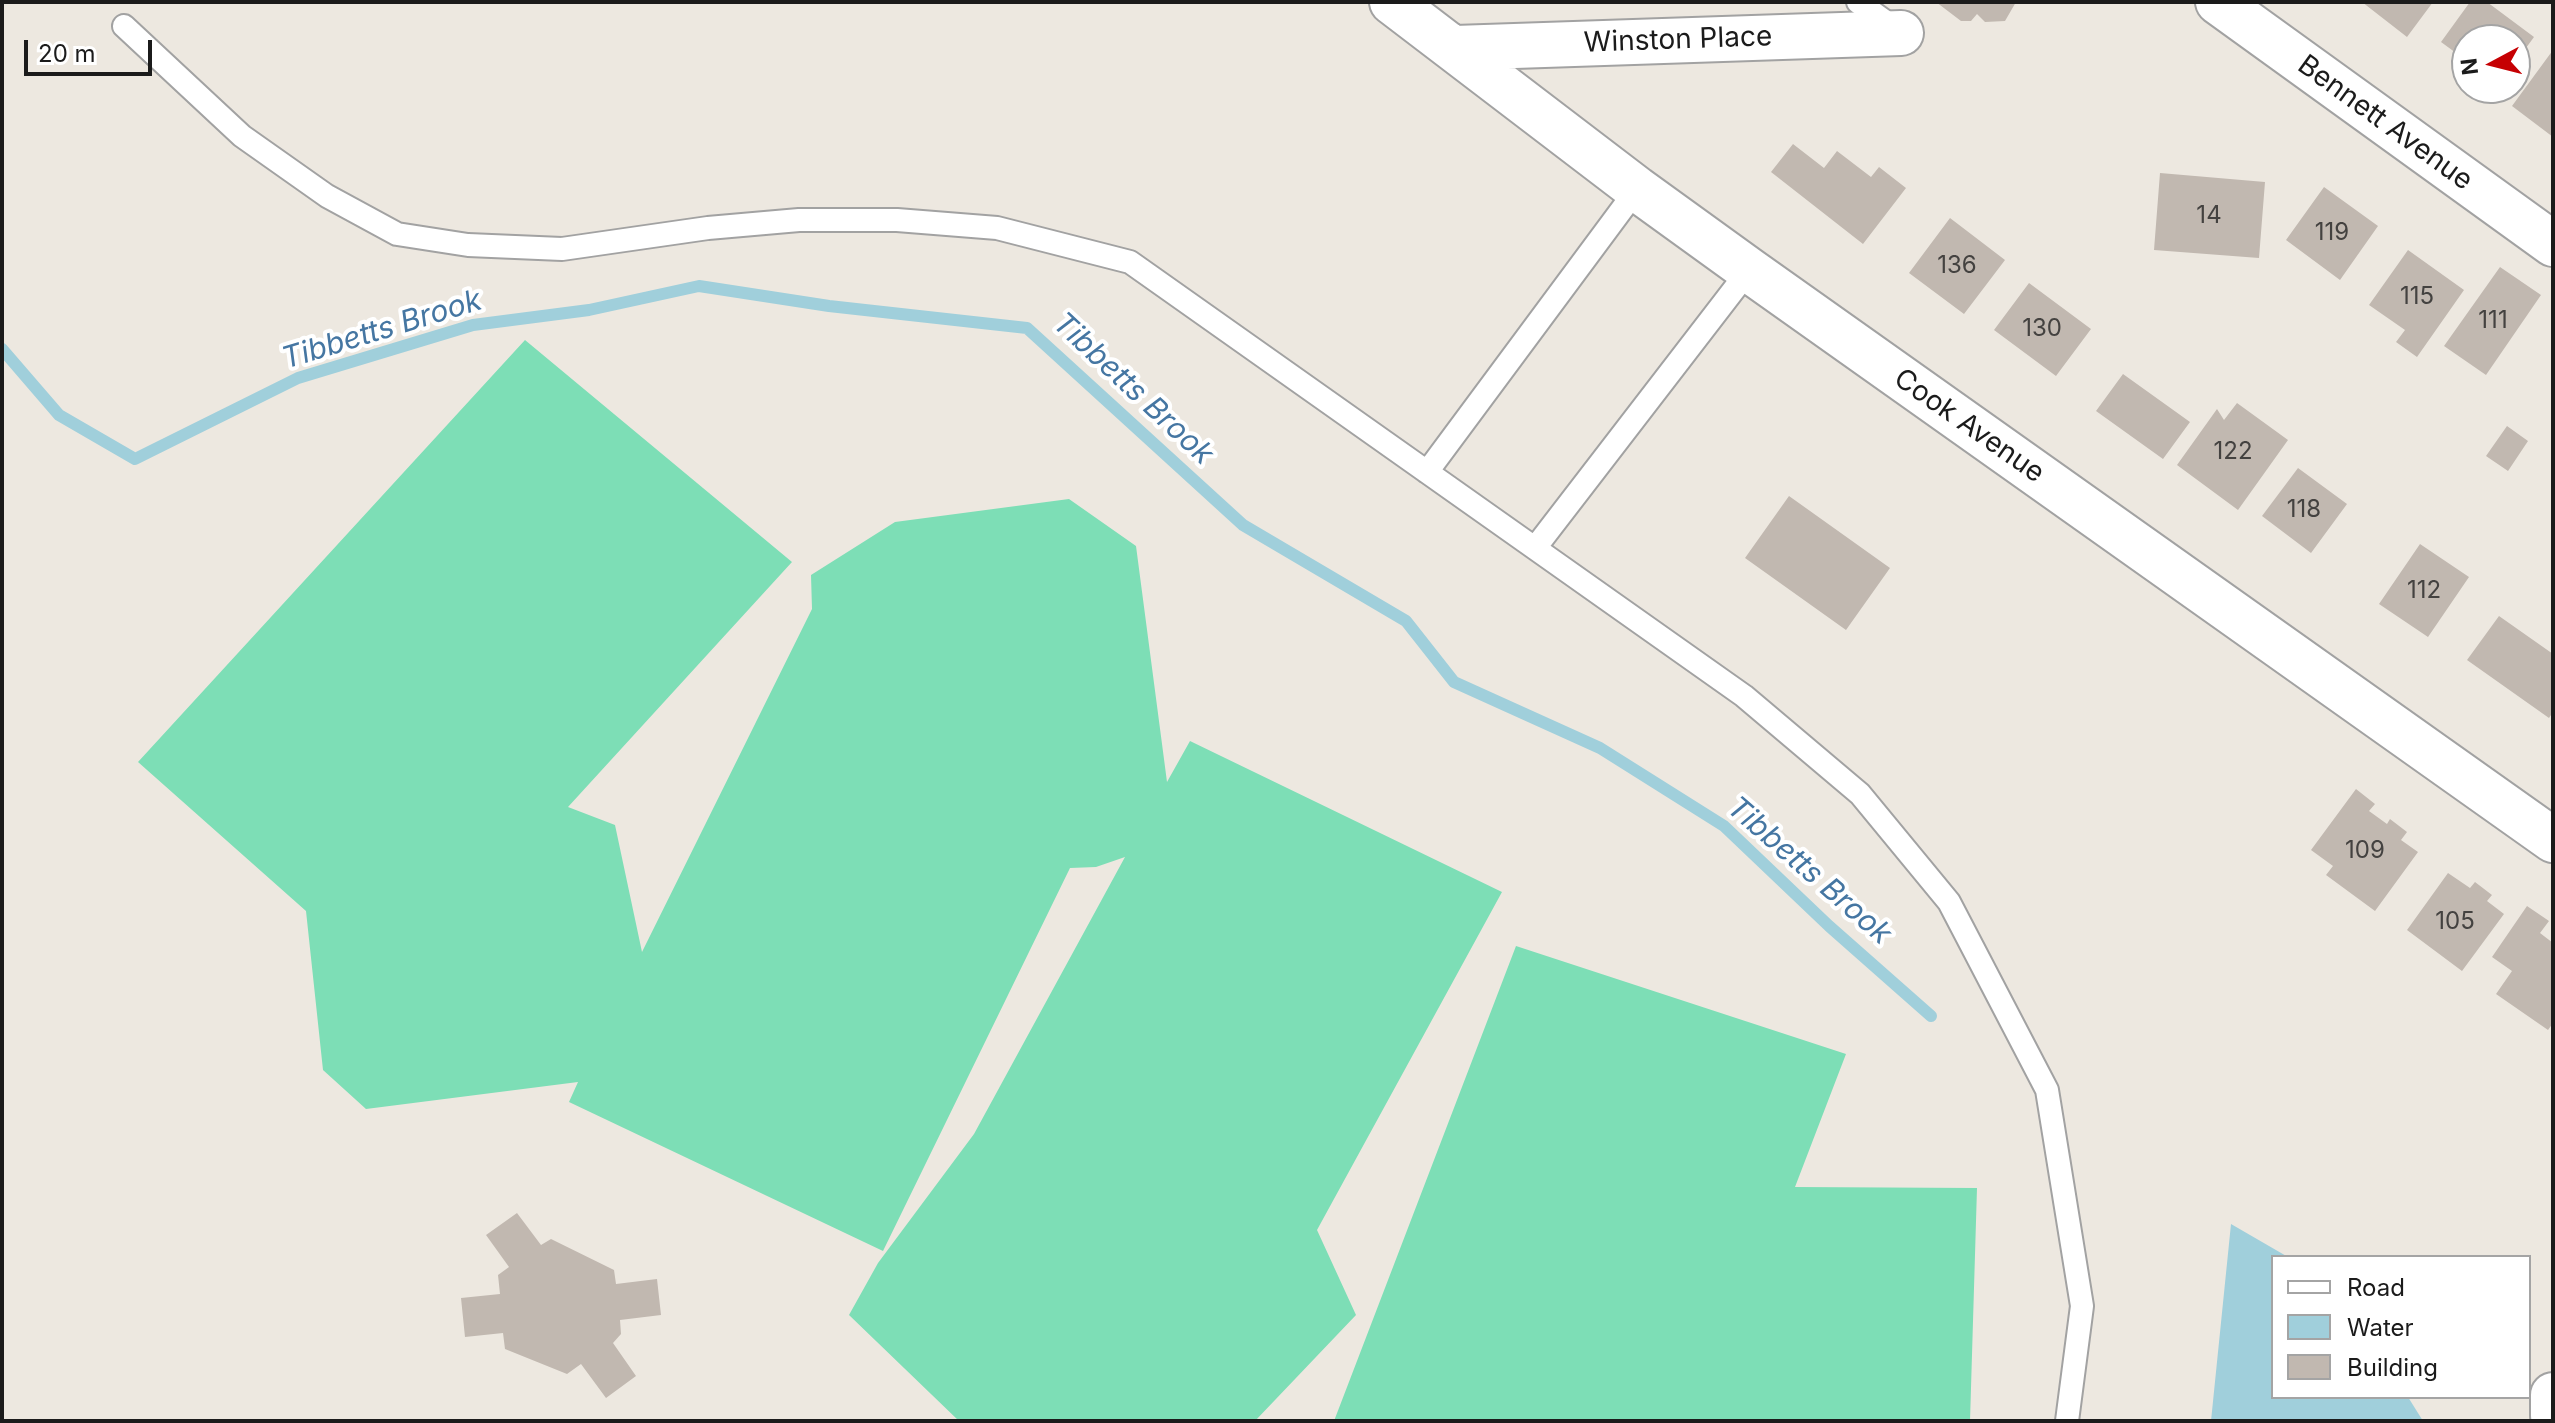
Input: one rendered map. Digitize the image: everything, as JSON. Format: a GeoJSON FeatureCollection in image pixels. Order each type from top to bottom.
{"type":"FeatureCollection","features":[{"type":"Feature","properties":{"kind":"street","name":"Cook Avenue"},"geometry":{"type":"LineString","coordinates":[[1392,2],[1637,189],[1749,270],[2553,840]]}},
{"type":"Feature","properties":{"kind":"street","name":"Bennett Avenue"},"geometry":{"type":"LineString","coordinates":[[2218,2],[2553,244]]}},
{"type":"Feature","properties":{"kind":"street","name":"Winston Place"},"geometry":{"type":"LineString","coordinates":[[1455,48],[1901,33]]}},
{"type":"Feature","properties":{"kind":"street"},"geometry":{"type":"LineString","coordinates":[[2553,1395],[2553,1416]]}},
{"type":"Feature","properties":{"kind":"lane"},"geometry":{"type":"LineString","coordinates":[[1858,2],[1901,33]]}},
{"type":"Feature","properties":{"kind":"lane"},"geometry":{"type":"LineString","coordinates":[[124,26],[242,136],[327,196],[397,234],[468,245],[562,249],[708,228],[799,220],[897,220],[997,228],[1130,262],[1744,696],[1860,794],[1949,902],[2047,1090],[2082,1306],[2067,1421]]}},
{"type":"Feature","properties":{"kind":"lane"},"geometry":{"type":"LineString","coordinates":[[1427,472],[1637,189]]}},
{"type":"Feature","properties":{"kind":"lane"},"geometry":{"type":"LineString","coordinates":[[1535,548],[1749,270]]}},
{"type":"Feature","properties":{"kind":"green space"},"geometry":{"type":"Polygon","coordinates":[[[525,340],[792,562],[568,807],[615,825],[642,952],[812,609],[811,575],[895,522],[1069,499],[1136,546],[1167,782],[1190,741],[1502,892],[1317,1230],[1356,1315],[1255,1421],[959,1421],[849,1315],[878,1263],[974,1134],[1125,857],[1096,867],[1070,868],[883,1251],[569,1102],[578,1082],[366,1109],[323,1070],[306,911],[138,762],[525,340]]]}},
{"type":"Feature","properties":{"kind":"green space"},"geometry":{"type":"Polygon","coordinates":[[[1516,946],[1846,1054],[1795,1187],[1977,1188],[1970,1421],[1334,1421],[1516,946]]]}},
{"type":"Feature","properties":{"kind":"water"},"geometry":{"type":"Polygon","coordinates":[[[2231,1224],[2285,1255],[2271,1255],[2271,1399],[2409,1399],[2423,1421],[2211,1421],[2231,1224]]]}},
{"type":"Feature","properties":{"kind":"building"},"geometry":{"type":"Polygon","coordinates":[[[1936,2],[2016,2],[2005,21],[1985,22],[1977,14],[1971,21],[1961,21],[1936,2]]]}},
{"type":"Feature","properties":{"kind":"building"},"geometry":{"type":"Polygon","coordinates":[[[2362,2],[2433,2],[2407,37],[2362,2]]]}},
{"type":"Feature","properties":{"kind":"building"},"geometry":{"type":"Polygon","coordinates":[[[2470,2],[2487,2],[2517,24],[2454,24],[2470,2]]]}},
{"type":"Feature","properties":{"kind":"building"},"geometry":{"type":"Polygon","coordinates":[[[2451,28],[2451,49],[2441,42],[2451,28]]]}},
{"type":"Feature","properties":{"kind":"building"},"geometry":{"type":"Polygon","coordinates":[[[2553,50],[2553,137],[2512,106],[2531,104],[2531,80],[2553,50]]]}},
{"type":"Feature","properties":{"kind":"building"},"geometry":{"type":"Polygon","coordinates":[[[1793,144],[1824,168],[1837,151],[1871,177],[1879,167],[1906,188],[1863,244],[1771,172],[1793,144]]]}},
{"type":"Feature","properties":{"kind":"building"},"geometry":{"type":"Polygon","coordinates":[[[2160,173],[2265,182],[2259,258],[2154,250],[2160,173]]]}},
{"type":"Feature","properties":{"kind":"building"},"geometry":{"type":"Polygon","coordinates":[[[2324,187],[2378,226],[2340,280],[2286,240],[2324,187]]]}},
{"type":"Feature","properties":{"kind":"building"},"geometry":{"type":"Polygon","coordinates":[[[1950,218],[2005,260],[1964,314],[1909,273],[1950,218]]]}},
{"type":"Feature","properties":{"kind":"building"},"geometry":{"type":"Polygon","coordinates":[[[2408,250],[2464,290],[2417,357],[2396,342],[2405,330],[2369,305],[2408,250]]]}},
{"type":"Feature","properties":{"kind":"building"},"geometry":{"type":"Polygon","coordinates":[[[2500,267],[2541,295],[2486,375],[2444,346],[2500,267]]]}},
{"type":"Feature","properties":{"kind":"building"},"geometry":{"type":"Polygon","coordinates":[[[2029,283],[2091,329],[2056,376],[1994,330],[2029,283]]]}},
{"type":"Feature","properties":{"kind":"building"},"geometry":{"type":"Polygon","coordinates":[[[2123,374],[2190,422],[2163,459],[2096,411],[2123,374]]]}},
{"type":"Feature","properties":{"kind":"building"},"geometry":{"type":"Polygon","coordinates":[[[2237,403],[2288,440],[2238,510],[2177,465],[2217,409],[2224,420],[2237,403]]]}},
{"type":"Feature","properties":{"kind":"building"},"geometry":{"type":"Polygon","coordinates":[[[2507,426],[2528,441],[2508,471],[2486,456],[2507,426]]]}},
{"type":"Feature","properties":{"kind":"building"},"geometry":{"type":"Polygon","coordinates":[[[2298,468],[2347,504],[2311,553],[2262,516],[2298,468]]]}},
{"type":"Feature","properties":{"kind":"building"},"geometry":{"type":"Polygon","coordinates":[[[1789,496],[1890,568],[1846,630],[1745,558],[1789,496]]]}},
{"type":"Feature","properties":{"kind":"building"},"geometry":{"type":"Polygon","coordinates":[[[2420,544],[2469,577],[2428,637],[2379,604],[2420,544]]]}},
{"type":"Feature","properties":{"kind":"building"},"geometry":{"type":"Polygon","coordinates":[[[2499,616],[2553,654],[2553,712],[2549,718],[2467,660],[2499,616]]]}},
{"type":"Feature","properties":{"kind":"building"},"geometry":{"type":"Polygon","coordinates":[[[2356,789],[2375,804],[2369,811],[2387,824],[2390,819],[2407,832],[2401,840],[2418,852],[2375,911],[2326,875],[2333,866],[2311,850],[2356,789]]]}},
{"type":"Feature","properties":{"kind":"building"},"geometry":{"type":"Polygon","coordinates":[[[2448,873],[2470,888],[2475,882],[2492,895],[2487,901],[2504,914],[2462,971],[2407,930],[2448,873]]]}},
{"type":"Feature","properties":{"kind":"building"},"geometry":{"type":"Polygon","coordinates":[[[2527,906],[2549,921],[2540,933],[2553,943],[2553,1023],[2548,1030],[2496,994],[2512,971],[2492,957],[2527,906]]]}},
{"type":"Feature","properties":{"kind":"building"},"geometry":{"type":"Polygon","coordinates":[[[517,1213],[541,1245],[551,1239],[614,1270],[616,1284],[657,1279],[661,1315],[620,1320],[621,1334],[613,1343],[636,1376],[606,1398],[581,1364],[567,1374],[505,1349],[503,1333],[465,1337],[461,1298],[500,1294],[498,1275],[509,1267],[486,1235],[517,1213]]]}},
{"type":"Feature","properties":{"kind":"waterway","name":"Tibbetts Brook"},"geometry":{"type":"LineString","coordinates":[[2,349],[59,415],[135,459],[298,378],[473,325],[589,310],[699,286],[829,306],[1027,328],[1243,525],[1406,621],[1454,682],[1600,748],[1724,826],[1829,926],[1931,1016]]}}]}
